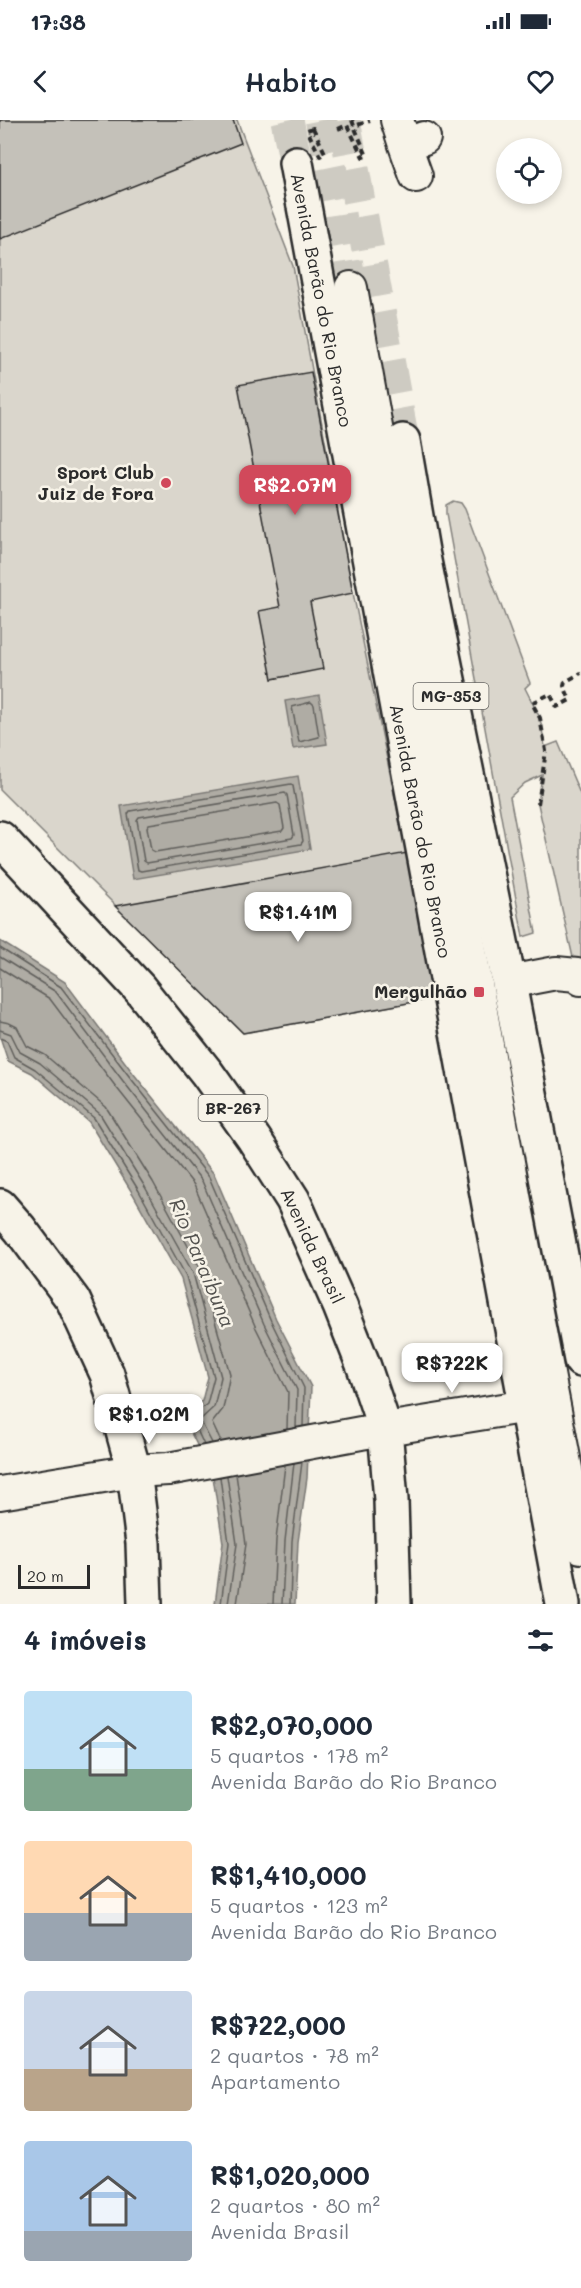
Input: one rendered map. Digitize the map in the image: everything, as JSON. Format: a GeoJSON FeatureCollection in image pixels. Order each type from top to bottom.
{"type":"FeatureCollection","features":[{"type":"Feature","properties":{"kind":"main road","name":"Avenida Barão do Rio Branco"},"geometry":{"type":"LineString","coordinates":[[305,153],[539,1405],[563,1604]]}},
{"type":"Feature","properties":{"kind":"main road","name":"MG-353"},"geometry":{"type":"LineString","coordinates":[[403,441],[422,551],[509,982],[581,1360]]}},
{"type":"Feature","properties":{"kind":"main road","name":"Avenida Brasil"},"geometry":{"type":"LineString","coordinates":[[0,838],[140,989],[207,1073],[254,1139],[293,1200],[364,1367],[373,1431],[391,1500],[394,1604]]}},
{"type":"Feature","properties":{"kind":"main road"},"geometry":{"type":"LineString","coordinates":[[0,1206],[73,1300],[107,1374],[134,1471],[143,1543],[145,1604]]}},
{"type":"Feature","properties":{"kind":"street"},"geometry":{"type":"LineString","coordinates":[[409,134],[416,176]]}},
{"type":"Feature","properties":{"kind":"street","name":"Avenida Barão do Rio Branco"},"geometry":{"type":"LineString","coordinates":[[351,288],[539,1405],[581,1547]]}},
{"type":"Feature","properties":{"kind":"street"},"geometry":{"type":"LineString","coordinates":[[509,982],[556,973],[579,977]]}},
{"type":"Feature","properties":{"kind":"street"},"geometry":{"type":"LineString","coordinates":[[0,1493],[134,1471],[168,1468],[373,1431],[539,1405]]}},
{"type":"Feature","properties":{"kind":"path"},"geometry":{"type":"LineString","coordinates":[[338,129],[347,125],[363,157],[367,156],[352,120]]}},
{"type":"Feature","properties":{"kind":"path"},"geometry":{"type":"LineString","coordinates":[[354,126],[373,120]]}},
{"type":"Feature","properties":{"kind":"path"},"geometry":{"type":"LineString","coordinates":[[305,153],[307,130],[313,128],[318,138]]}},
{"type":"Feature","properties":{"kind":"path"},"geometry":{"type":"LineString","coordinates":[[538,804],[546,751],[540,718],[532,703],[550,694],[557,707],[570,700],[564,686],[565,682],[581,673]]}},
{"type":"Feature","properties":{"kind":"shaded area","name":"Sport Club Juiz de Fora"},"geometry":{"type":"Polygon","coordinates":[[[0,120],[237,120],[293,266],[353,593],[436,998],[243,1033],[0,790],[0,120]]]}},
{"type":"Feature","properties":{"kind":"shaded area"},"geometry":{"type":"Polygon","coordinates":[[[453,501],[461,503],[465,509],[530,683],[525,688],[540,718],[545,747],[558,742],[581,796],[581,979],[577,975],[538,804],[542,775],[525,783],[510,797],[536,933],[523,937],[446,514],[446,505],[453,501]]]}},
{"type":"Feature","properties":{"kind":"water"},"geometry":{"type":"Polygon","coordinates":[[[319,695],[327,744],[293,749],[285,701],[319,695]]]}},
{"type":"Feature","properties":{"kind":"water"},"geometry":{"type":"Polygon","coordinates":[[[298,776],[310,849],[133,879],[121,806],[298,776]]]}},
{"type":"Feature","properties":{"kind":"water","name":"Rio Paraibuna"},"geometry":{"type":"Polygon","coordinates":[[[0,941],[65,982],[133,1073],[214,1174],[276,1319],[311,1387],[307,1478],[298,1542],[295,1604],[215,1604],[223,1543],[213,1477],[182,1415],[202,1401],[208,1377],[181,1279],[89,1122],[32,1073],[8,1061],[0,1037],[0,941]]]}},
{"type":"Feature","properties":{"kind":"building"},"geometry":{"type":"Polygon","coordinates":[[[0,120],[233,120],[241,143],[0,239],[0,120]]]}},
{"type":"Feature","properties":{"kind":"building"},"geometry":{"type":"Polygon","coordinates":[[[311,372],[353,593],[310,602],[323,669],[272,679],[259,611],[280,607],[238,385],[311,372]]]}},
{"type":"Feature","properties":{"kind":"building"},"geometry":{"type":"Polygon","coordinates":[[[407,853],[436,998],[243,1033],[115,906],[407,853]]]}},
{"type":"Feature","properties":{"kind":"tunnel"},"geometry":{"type":"LineString","coordinates":[[287,120],[296,163]]}},
{"type":"Feature","properties":{"kind":"tunnel"},"geometry":{"type":"LineString","coordinates":[[321,120],[338,204],[351,288]]}},
{"type":"Feature","properties":{"kind":"tunnel"},"geometry":{"type":"LineString","coordinates":[[344,120],[403,441]]}},
{"type":"Feature","properties":{"kind":"place","name":"Sport Club Juiz de Fora"},"geometry":{"type":"Point","coordinates":[166,483]}},
{"type":"Feature","properties":{"kind":"place","name":"Mergulhão"},"geometry":{"type":"Point","coordinates":[479,992]}}]}
